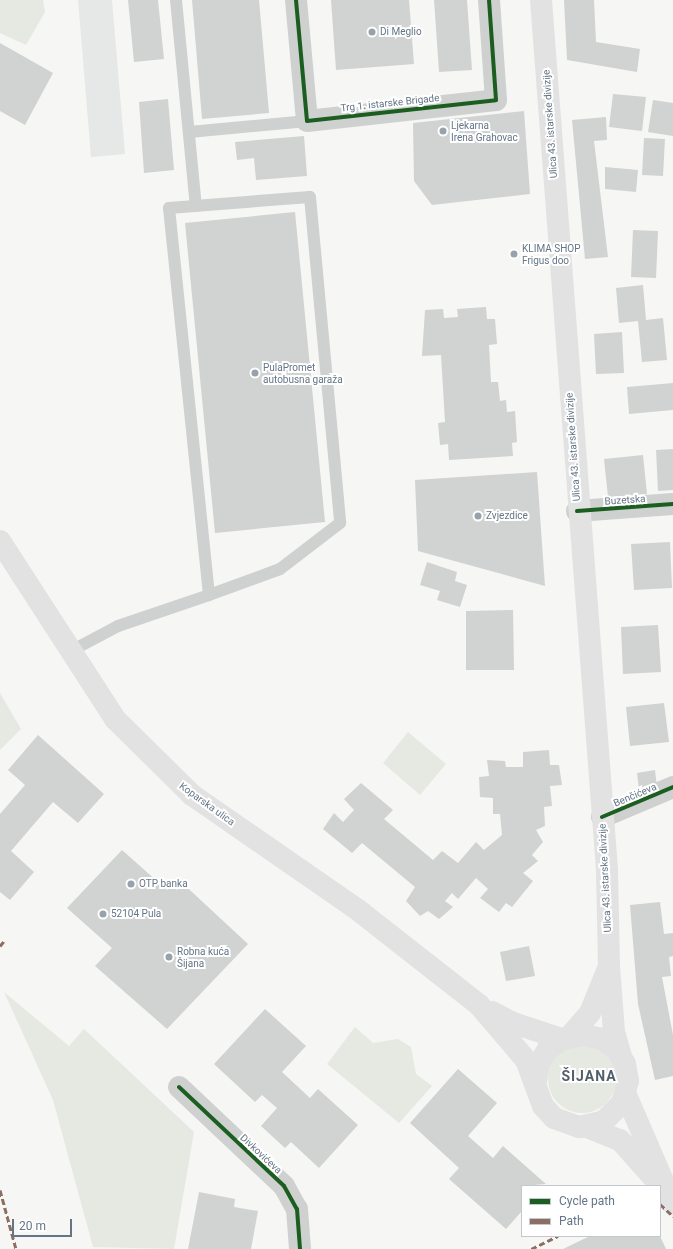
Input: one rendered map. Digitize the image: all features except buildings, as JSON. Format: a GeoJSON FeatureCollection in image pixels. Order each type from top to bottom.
{"type":"FeatureCollection","features":[{"type":"Feature","properties":{"kind":"main road","name":"Ulica 43. istarske divizije"},"geometry":{"type":"LineString","coordinates":[[541,0],[577,511],[602,817],[609,966],[614,1032],[621,1056]]}},
{"type":"Feature","properties":{"kind":"main road","name":"Koparska ulica"},"geometry":{"type":"LineString","coordinates":[[0,541],[69,652],[115,719],[192,795],[358,910],[479,1004],[513,1023],[566,1037]]}},
{"type":"Feature","properties":{"kind":"main road","name":"Ulica 43. istarske divizije"},"geometry":{"type":"LineString","coordinates":[[566,1037],[590,1013],[609,966]]}},
{"type":"Feature","properties":{"kind":"main road","name":"Koparska ulica"},"geometry":{"type":"LineString","coordinates":[[479,1004],[510,1038],[536,1081]]}},
{"type":"Feature","properties":{"kind":"main road"},"geometry":{"type":"LineString","coordinates":[[658,1185],[620,1140],[587,1127],[570,1126],[554,1118],[541,1102],[536,1081],[543,1056],[566,1037],[602,1039],[621,1056],[627,1072],[626,1095],[671,1200]]}},
{"type":"Feature","properties":{"kind":"main road"},"geometry":{"type":"LineString","coordinates":[[587,1127],[611,1117],[626,1095]]}},
{"type":"Feature","properties":{"kind":"main road"},"geometry":{"type":"LineString","coordinates":[[661,1188],[671,1200]]}},
{"type":"Feature","properties":{"kind":"street"},"geometry":{"type":"LineString","coordinates":[[296,0],[307,121]]}},
{"type":"Feature","properties":{"kind":"street","name":"Trg 1. istarske Brigade"},"geometry":{"type":"LineString","coordinates":[[307,121],[496,100],[489,0]]}},
{"type":"Feature","properties":{"kind":"street","name":"Buzetska"},"geometry":{"type":"LineString","coordinates":[[577,511],[673,504]]}},
{"type":"Feature","properties":{"kind":"street","name":"Benčićeva"},"geometry":{"type":"LineString","coordinates":[[602,817],[673,787]]}},
{"type":"Feature","properties":{"kind":"street","name":"Divkovićeva"},"geometry":{"type":"LineString","coordinates":[[179,1087],[284,1186],[297,1209],[300,1249]]}},
{"type":"Feature","properties":{"kind":"lane"},"geometry":{"type":"LineString","coordinates":[[176,0],[196,206]]}},
{"type":"Feature","properties":{"kind":"lane"},"geometry":{"type":"LineString","coordinates":[[189,132],[307,121]]}},
{"type":"Feature","properties":{"kind":"lane"},"geometry":{"type":"LineString","coordinates":[[69,652],[118,626],[209,595],[280,569],[340,523],[310,197],[169,208],[209,595]]}},
{"type":"Feature","properties":{"kind":"shaded area"},"geometry":{"type":"Polygon","coordinates":[[[0,0],[43,0],[45,12],[26,45],[0,33],[0,0]]]}},
{"type":"Feature","properties":{"kind":"shaded area"},"geometry":{"type":"Polygon","coordinates":[[[78,0],[112,0],[125,154],[91,157],[78,0]]]}},
{"type":"Feature","properties":{"kind":"shaded area"},"geometry":{"type":"Polygon","coordinates":[[[0,693],[21,729],[0,750],[0,693]]]}},
{"type":"Feature","properties":{"kind":"shaded area"},"geometry":{"type":"Polygon","coordinates":[[[408,732],[446,764],[420,795],[383,763],[408,732]]]}},
{"type":"Feature","properties":{"kind":"shaded area"},"geometry":{"type":"Polygon","coordinates":[[[4,992],[69,1046],[84,1029],[194,1132],[174,1249],[93,1247],[53,1100],[4,992]]]}},
{"type":"Feature","properties":{"kind":"shaded area"},"geometry":{"type":"Polygon","coordinates":[[[355,1027],[373,1043],[398,1039],[411,1047],[416,1074],[432,1086],[399,1123],[327,1064],[355,1027]]]}},
{"type":"Feature","properties":{"kind":"shaded area"},"geometry":{"type":"Polygon","coordinates":[[[575,1045],[589,1045],[601,1051],[610,1060],[616,1072],[614,1092],[606,1103],[595,1111],[589,1113],[575,1113],[569,1111],[558,1103],[550,1092],[548,1086],[548,1072],[550,1066],[558,1055],[569,1047],[575,1045]]]}},
{"type":"Feature","properties":{"kind":"marked path"},"geometry":{"type":"LineString","coordinates":[[0,946],[4,941]]}},
{"type":"Feature","properties":{"kind":"marked path"},"geometry":{"type":"LineString","coordinates":[[0,1190],[16,1249]]}},
{"type":"Feature","properties":{"kind":"marked path"},"geometry":{"type":"LineString","coordinates":[[661,1205],[673,1216]]}},
{"type":"Feature","properties":{"kind":"marked path"},"geometry":{"type":"LineString","coordinates":[[531,1249],[556,1237]]}},
{"type":"Feature","properties":{"kind":"cycle path"},"geometry":{"type":"LineString","coordinates":[[296,0],[307,121],[496,100],[489,0]]}},
{"type":"Feature","properties":{"kind":"cycle path"},"geometry":{"type":"LineString","coordinates":[[577,511],[673,504]]}},
{"type":"Feature","properties":{"kind":"cycle path"},"geometry":{"type":"LineString","coordinates":[[602,817],[673,787]]}},
{"type":"Feature","properties":{"kind":"cycle path"},"geometry":{"type":"LineString","coordinates":[[179,1087],[284,1186],[297,1209],[300,1249]]}},
{"type":"Feature","properties":{"kind":"place","name":"Di Meglio"},"geometry":{"type":"Point","coordinates":[372,32]}},
{"type":"Feature","properties":{"kind":"place","name":"Ljekarna Irena Grahovac"},"geometry":{"type":"Point","coordinates":[443,131]}},
{"type":"Feature","properties":{"kind":"place","name":"KLIMA SHOP Frigus doo"},"geometry":{"type":"Point","coordinates":[514,254]}},
{"type":"Feature","properties":{"kind":"place","name":"PulaPromet autobusna garaža"},"geometry":{"type":"Point","coordinates":[255,373]}},
{"type":"Feature","properties":{"kind":"place","name":"Zvjezdice"},"geometry":{"type":"Point","coordinates":[478,516]}},
{"type":"Feature","properties":{"kind":"place","name":"OTP banka"},"geometry":{"type":"Point","coordinates":[131,884]}},
{"type":"Feature","properties":{"kind":"place","name":"52104 Pula"},"geometry":{"type":"Point","coordinates":[103,914]}},
{"type":"Feature","properties":{"kind":"place","name":"Robna kuća Šijana"},"geometry":{"type":"Point","coordinates":[169,957]}},
{"type":"Feature","properties":{"kind":"district","name":"ŠIJANA"},"geometry":{"type":"Point","coordinates":[589,1076]}}]}
